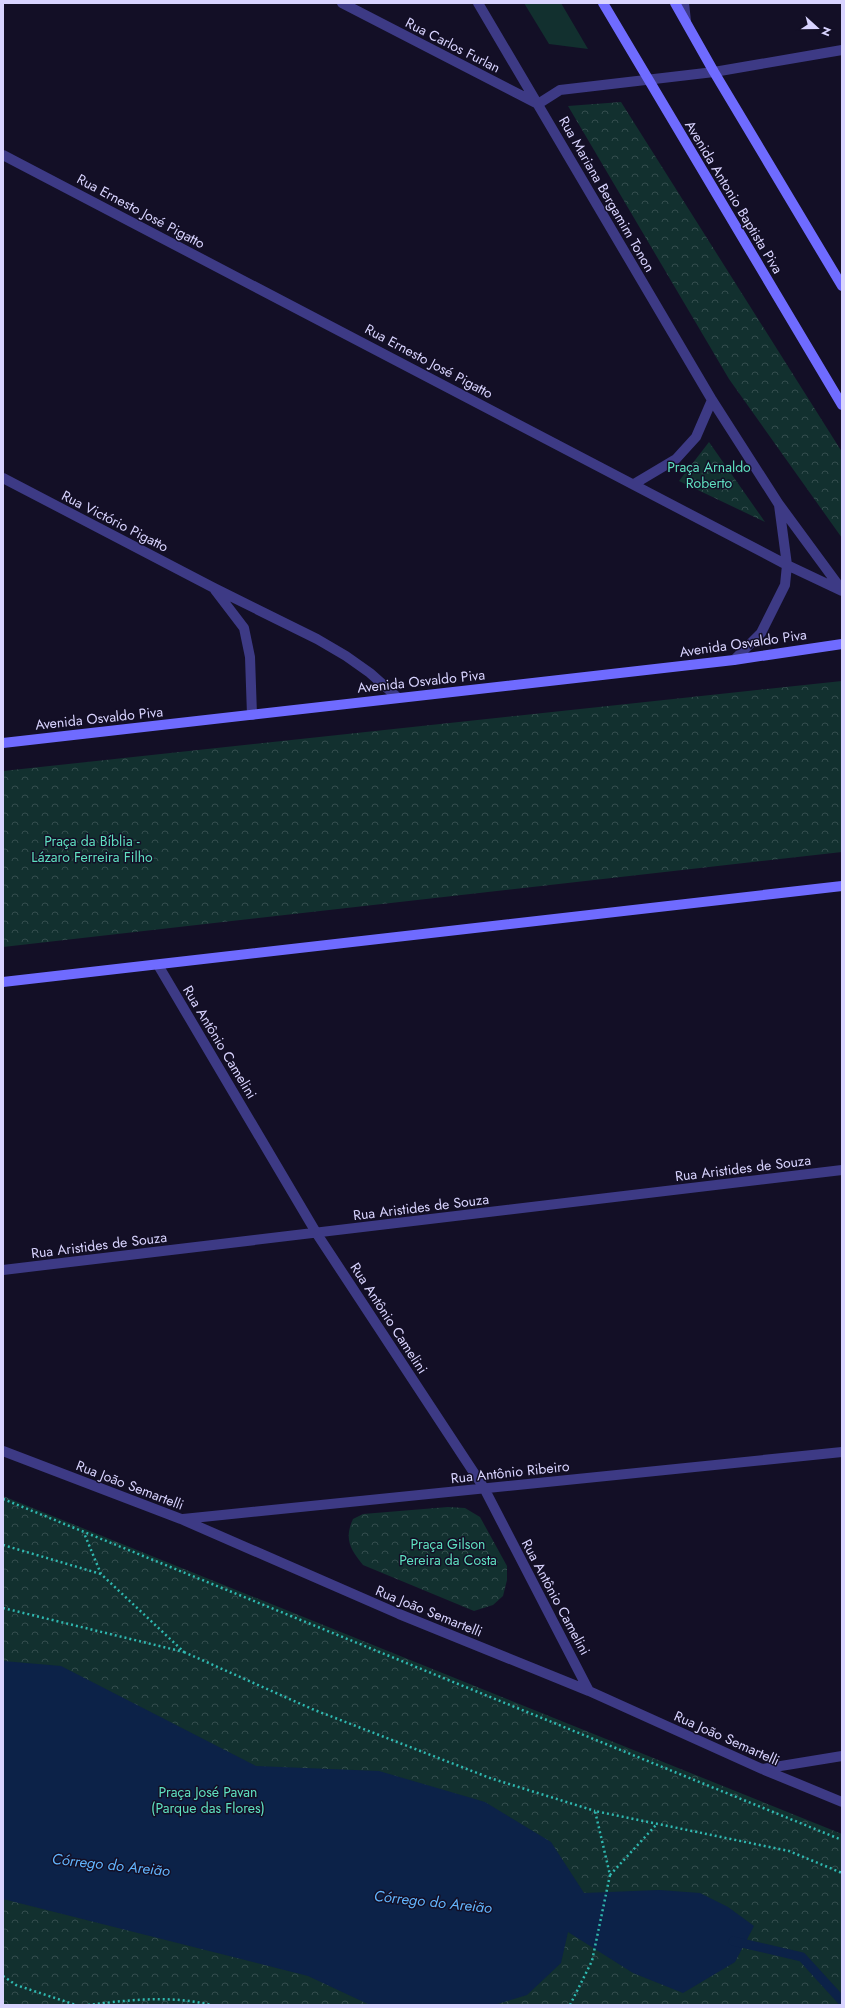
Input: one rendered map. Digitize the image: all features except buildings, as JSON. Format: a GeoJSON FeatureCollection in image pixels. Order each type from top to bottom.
{"type":"FeatureCollection","features":[{"type":"Feature","properties":{"kind":"street","name":"Rua Carlos Furlan"},"geometry":{"type":"LineString","coordinates":[[342,3],[538,104]]}},
{"type":"Feature","properties":{"kind":"street"},"geometry":{"type":"LineString","coordinates":[[355,10],[364,3]]}},
{"type":"Feature","properties":{"kind":"street","name":"Rua Mariana Bergamim Tonon"},"geometry":{"type":"LineString","coordinates":[[478,3],[712,400],[778,503],[842,590]]}},
{"type":"Feature","properties":{"kind":"street","name":"Avenida Antonio Baptista Piva"},"geometry":{"type":"LineString","coordinates":[[603,3],[842,404]]}},
{"type":"Feature","properties":{"kind":"street"},"geometry":{"type":"LineString","coordinates":[[676,3],[714,72],[842,286]]}},
{"type":"Feature","properties":{"kind":"street"},"geometry":{"type":"LineString","coordinates":[[684,3],[686,21]]}},
{"type":"Feature","properties":{"kind":"street"},"geometry":{"type":"LineString","coordinates":[[538,104],[560,90],[714,72],[842,50]]}},
{"type":"Feature","properties":{"kind":"street","name":"Rua Ernesto José Pigatto"},"geometry":{"type":"LineString","coordinates":[[3,155],[787,564],[842,590]]}},
{"type":"Feature","properties":{"kind":"street"},"geometry":{"type":"LineString","coordinates":[[634,484],[676,460],[696,437],[712,400]]}},
{"type":"Feature","properties":{"kind":"street","name":"Rua Victório Pigatto"},"geometry":{"type":"LineString","coordinates":[[3,478],[214,588],[317,639],[346,656],[397,697]]}},
{"type":"Feature","properties":{"kind":"street","name":"Rua Mariana Bergamim Tonon"},"geometry":{"type":"LineString","coordinates":[[734,660],[761,633],[785,585],[787,564],[778,503]]}},
{"type":"Feature","properties":{"kind":"street","name":"Rua Victório Pigatto"},"geometry":{"type":"LineString","coordinates":[[214,588],[244,628],[250,657],[252,715]]}},
{"type":"Feature","properties":{"kind":"street","name":"Avenida Osvaldo Piva"},"geometry":{"type":"LineString","coordinates":[[3,743],[397,697],[734,660],[842,644]]}},
{"type":"Feature","properties":{"kind":"street"},"geometry":{"type":"LineString","coordinates":[[3,982],[842,886]]}},
{"type":"Feature","properties":{"kind":"street","name":"Rua Antônio Camelini"},"geometry":{"type":"LineString","coordinates":[[158,965],[318,1234],[484,1488],[589,1691]]}},
{"type":"Feature","properties":{"kind":"street","name":"Rua Aristides de Souza"},"geometry":{"type":"LineString","coordinates":[[3,1270],[318,1234],[842,1170]]}},
{"type":"Feature","properties":{"kind":"street","name":"Rua João Semartelli"},"geometry":{"type":"LineString","coordinates":[[3,1451],[181,1520],[399,1614],[589,1691],[762,1769],[842,1802]]}},
{"type":"Feature","properties":{"kind":"street","name":"Rua Antônio Ribeiro"},"geometry":{"type":"LineString","coordinates":[[181,1520],[842,1452]]}},
{"type":"Feature","properties":{"kind":"street"},"geometry":{"type":"LineString","coordinates":[[762,1769],[842,1756]]}},
{"type":"Feature","properties":{"kind":"path"},"geometry":{"type":"LineString","coordinates":[[3,1499],[842,1840]]}},
{"type":"Feature","properties":{"kind":"path"},"geometry":{"type":"LineString","coordinates":[[83,1532],[101,1574],[184,1652]]}},
{"type":"Feature","properties":{"kind":"path"},"geometry":{"type":"LineString","coordinates":[[3,1545],[101,1574]]}},
{"type":"Feature","properties":{"kind":"path"},"geometry":{"type":"LineString","coordinates":[[3,1608],[184,1652],[334,1718],[490,1778],[595,1811],[656,1825],[789,1851],[842,1873]]}},
{"type":"Feature","properties":{"kind":"path"},"geometry":{"type":"LineString","coordinates":[[570,2005],[592,1961],[610,1875],[595,1811]]}},
{"type":"Feature","properties":{"kind":"path"},"geometry":{"type":"LineString","coordinates":[[610,1875],[656,1825]]}},
{"type":"Feature","properties":{"kind":"path"},"geometry":{"type":"LineString","coordinates":[[3,1976],[16,1984],[76,2005]]}},
{"type":"Feature","properties":{"kind":"path"},"geometry":{"type":"LineString","coordinates":[[88,2005],[135,1999],[199,2002],[211,2005]]}},
{"type":"Feature","properties":{"kind":"green space"},"geometry":{"type":"Polygon","coordinates":[[[524,3],[561,3],[588,49],[549,44],[524,3]]]}},
{"type":"Feature","properties":{"kind":"green space"},"geometry":{"type":"Polygon","coordinates":[[[621,102],[842,452],[842,538],[729,379],[568,106],[621,102]]]}},
{"type":"Feature","properties":{"kind":"green space","name":"Praça Arnaldo Roberto"},"geometry":{"type":"Polygon","coordinates":[[[709,442],[765,522],[679,481],[709,442]]]}},
{"type":"Feature","properties":{"kind":"green space","name":"Praça da Bíblia - Lázaro Ferreira Filho"},"geometry":{"type":"Polygon","coordinates":[[[842,681],[842,852],[3,947],[3,771],[842,681]]]}},
{"type":"Feature","properties":{"kind":"green space","name":"Praça José Pavan (Parque das Flores)"},"geometry":{"type":"Polygon","coordinates":[[[3,1496],[842,1834],[842,2005],[3,2005],[3,1496]]]}},
{"type":"Feature","properties":{"kind":"green space","name":"Praça Gilson Pereira da Costa"},"geometry":{"type":"Polygon","coordinates":[[[448,1507],[465,1508],[480,1517],[507,1566],[507,1580],[503,1596],[493,1605],[474,1611],[363,1565],[352,1549],[349,1538],[350,1526],[353,1519],[363,1514],[448,1507]]]}},
{"type":"Feature","properties":{"kind":"water"},"geometry":{"type":"Polygon","coordinates":[[[3,1661],[61,1666],[256,1766],[379,1771],[485,1802],[551,1842],[584,1893],[659,1890],[700,1893],[728,1907],[754,1926],[735,1962],[683,1993],[633,1973],[568,1932],[561,1963],[527,1995],[494,2005],[370,2005],[308,1976],[3,1899],[3,1661]]]}},
{"type":"Feature","properties":{"kind":"waterway","name":"Córrego do Areião"},"geometry":{"type":"LineString","coordinates":[[733,1941],[802,1957],[842,2001]]}}]}
